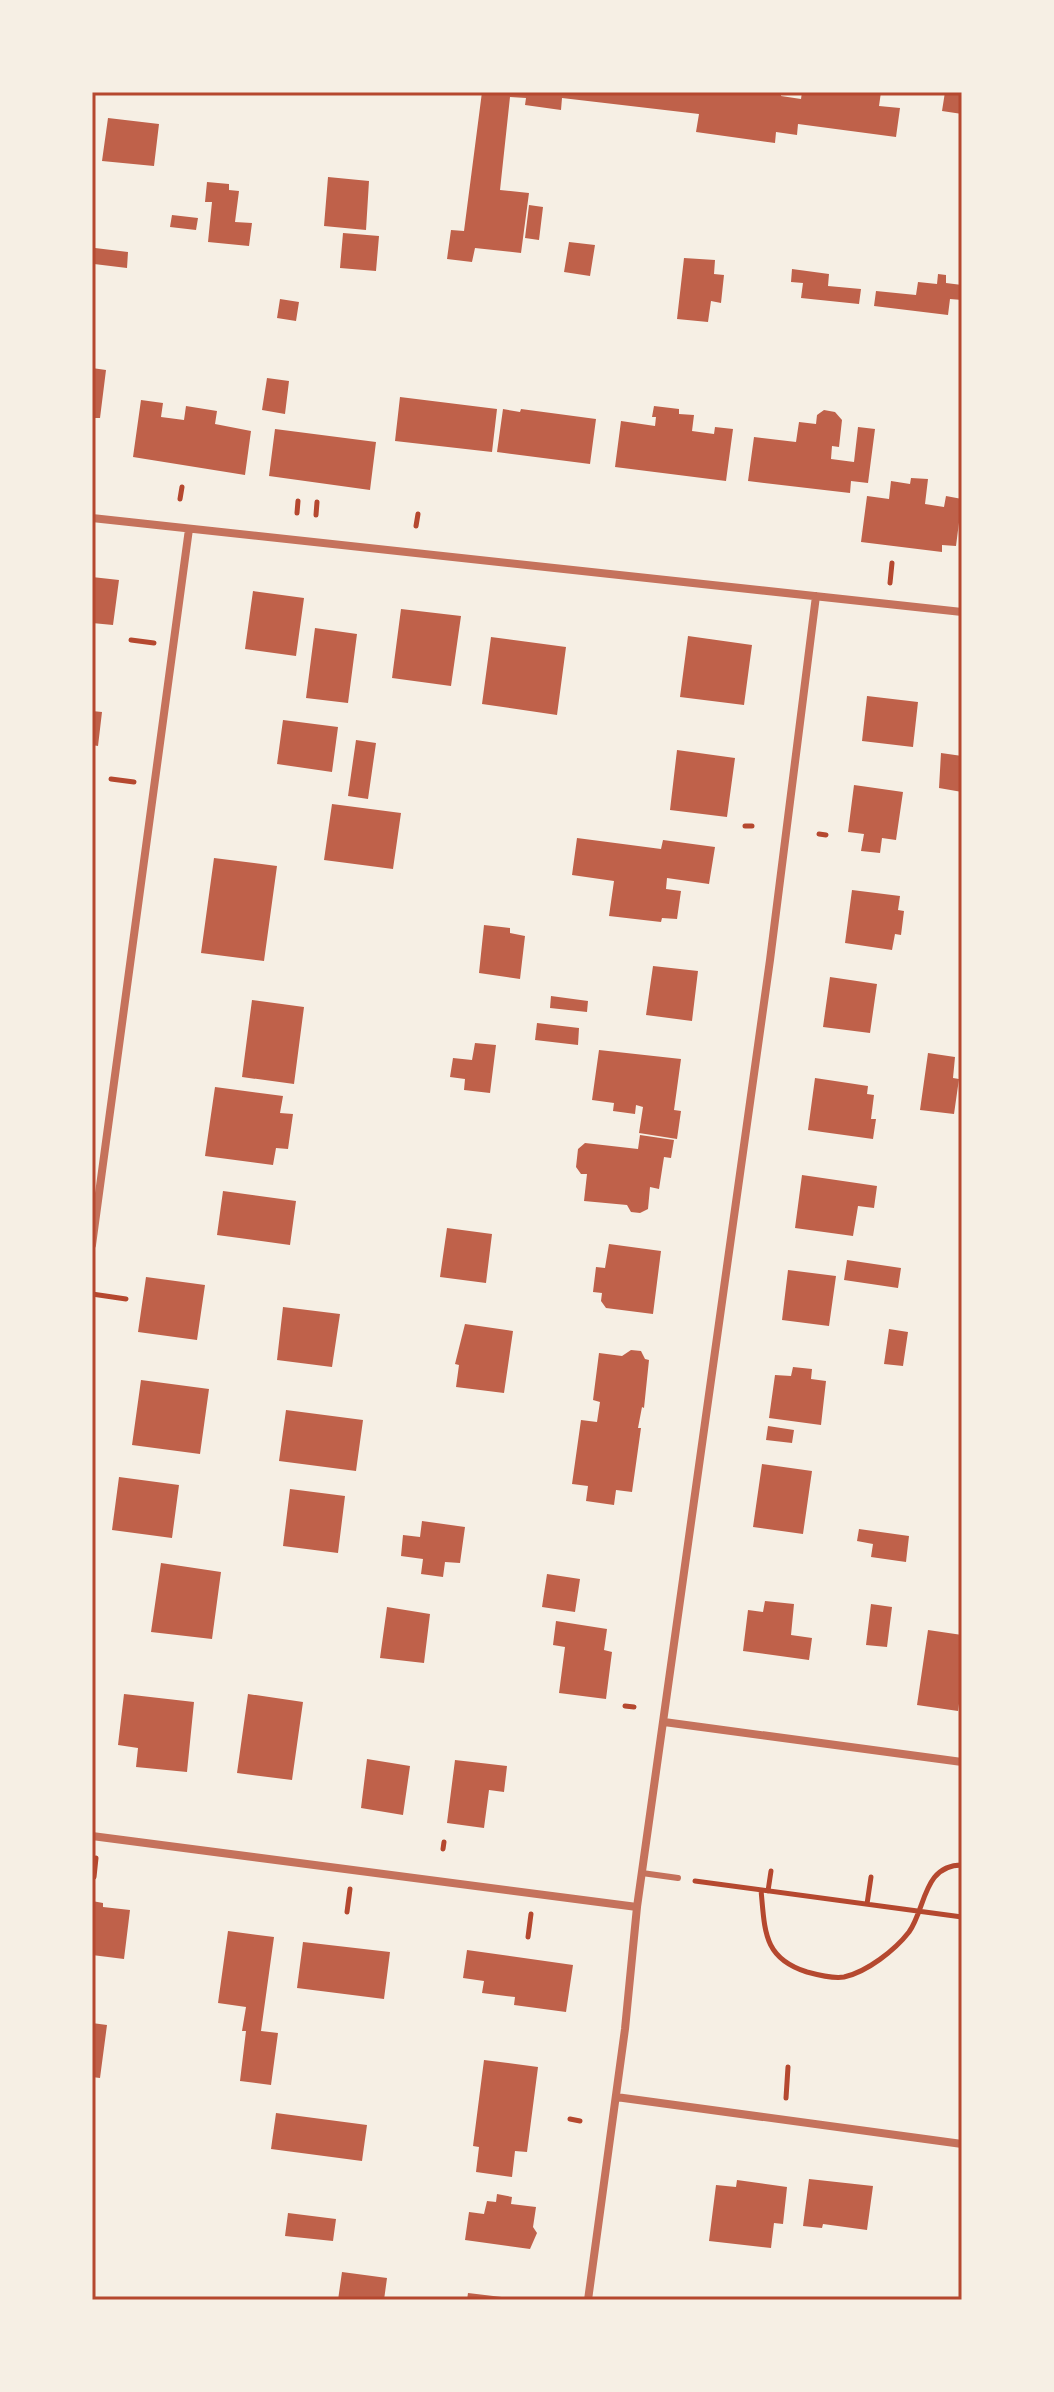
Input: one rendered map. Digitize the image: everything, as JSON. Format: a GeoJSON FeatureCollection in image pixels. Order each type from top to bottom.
{"type":"FeatureCollection","features":[{"type":"Feature","properties":{"kind":"street"},"geometry":{"type":"LineString","coordinates":[[92,518],[962,612]]}},
{"type":"Feature","properties":{"kind":"street"},"geometry":{"type":"LineString","coordinates":[[92,1245],[189,529]]}},
{"type":"Feature","properties":{"kind":"street"},"geometry":{"type":"LineString","coordinates":[[588,2300],[616,2097],[637,1907],[768,973],[816,596]]}},
{"type":"Feature","properties":{"kind":"street"},"geometry":{"type":"LineString","coordinates":[[664,1722],[962,1762]]}},
{"type":"Feature","properties":{"kind":"street"},"geometry":{"type":"LineString","coordinates":[[92,1836],[637,1907]]}},
{"type":"Feature","properties":{"kind":"street"},"geometry":{"type":"LineString","coordinates":[[616,2097],[962,2144]]}},
{"type":"Feature","properties":{"kind":"lane"},"geometry":{"type":"LineString","coordinates":[[642,1873],[678,1878]]}},
{"type":"Feature","properties":{"kind":"path"},"geometry":{"type":"LineString","coordinates":[[180,499],[182,487]]}},
{"type":"Feature","properties":{"kind":"path"},"geometry":{"type":"LineString","coordinates":[[297,513],[298,501]]}},
{"type":"Feature","properties":{"kind":"path"},"geometry":{"type":"LineString","coordinates":[[316,515],[317,502]]}},
{"type":"Feature","properties":{"kind":"path"},"geometry":{"type":"LineString","coordinates":[[416,526],[418,514]]}},
{"type":"Feature","properties":{"kind":"path"},"geometry":{"type":"LineString","coordinates":[[92,1294],[126,1299]]}},
{"type":"Feature","properties":{"kind":"path"},"geometry":{"type":"LineString","coordinates":[[625,1706],[634,1707]]}},
{"type":"Feature","properties":{"kind":"path"},"geometry":{"type":"LineString","coordinates":[[771,1871],[764,1890],[765,1930],[772,1951],[788,1966],[819,1976],[843,1977],[866,1967],[891,1950],[910,1930],[925,1889],[937,1874],[953,1865],[962,1865]]}},
{"type":"Feature","properties":{"kind":"path"},"geometry":{"type":"LineString","coordinates":[[867,1904],[871,1877]]}},
{"type":"Feature","properties":{"kind":"path"},"geometry":{"type":"LineString","coordinates":[[678,1878],[962,1917]]}},
{"type":"Feature","properties":{"kind":"path"},"geometry":{"type":"LineString","coordinates":[[784,2120],[788,2067]]}},
{"type":"Feature","properties":{"kind":"path"},"geometry":{"type":"LineString","coordinates":[[570,2119],[580,2121]]}},
{"type":"Feature","properties":{"kind":"building"},"geometry":{"type":"Polygon","coordinates":[[[482,92],[781,92],[781,96],[801,99],[802,92],[881,92],[879,106],[900,108],[896,137],[798,124],[797,135],[776,132],[775,143],[696,132],[699,114],[562,98],[561,110],[525,105],[526,98],[510,97],[500,190],[529,193],[521,253],[475,248],[472,262],[447,259],[451,230],[464,231],[482,92]]]}},
{"type":"Feature","properties":{"kind":"building"},"geometry":{"type":"Polygon","coordinates":[[[945,92],[962,92],[962,114],[942,111],[945,92]]]}},
{"type":"Feature","properties":{"kind":"building"},"geometry":{"type":"Polygon","coordinates":[[[108,118],[159,124],[154,166],[102,161],[108,118]]]}},
{"type":"Feature","properties":{"kind":"building"},"geometry":{"type":"Polygon","coordinates":[[[328,177],[369,181],[366,230],[324,226],[328,177]]]}},
{"type":"Feature","properties":{"kind":"building"},"geometry":{"type":"Polygon","coordinates":[[[207,182],[229,184],[229,190],[239,191],[235,222],[252,223],[249,246],[208,242],[212,202],[205,202],[207,182]]]}},
{"type":"Feature","properties":{"kind":"building"},"geometry":{"type":"Polygon","coordinates":[[[529,205],[543,207],[539,240],[525,238],[529,205]]]}},
{"type":"Feature","properties":{"kind":"building"},"geometry":{"type":"Polygon","coordinates":[[[172,215],[198,218],[196,230],[170,227],[172,215]]]}},
{"type":"Feature","properties":{"kind":"building"},"geometry":{"type":"Polygon","coordinates":[[[343,233],[379,236],[376,271],[340,268],[343,233]]]}},
{"type":"Feature","properties":{"kind":"building"},"geometry":{"type":"Polygon","coordinates":[[[569,242],[595,245],[590,276],[564,272],[569,242]]]}},
{"type":"Feature","properties":{"kind":"building"},"geometry":{"type":"Polygon","coordinates":[[[95,248],[128,252],[127,268],[94,264],[95,248]]]}},
{"type":"Feature","properties":{"kind":"building"},"geometry":{"type":"Polygon","coordinates":[[[684,258],[715,260],[714,274],[724,275],[721,303],[711,301],[708,322],[677,319],[684,258]]]}},
{"type":"Feature","properties":{"kind":"building"},"geometry":{"type":"Polygon","coordinates":[[[792,269],[829,274],[828,286],[861,289],[859,304],[801,298],[803,283],[791,282],[792,269]]]}},
{"type":"Feature","properties":{"kind":"building"},"geometry":{"type":"Polygon","coordinates":[[[938,274],[946,275],[946,283],[962,285],[962,300],[950,299],[948,315],[874,306],[876,291],[916,295],[918,282],[937,284],[938,274]]]}},
{"type":"Feature","properties":{"kind":"building"},"geometry":{"type":"Polygon","coordinates":[[[280,299],[299,302],[296,321],[277,318],[280,299]]]}},
{"type":"Feature","properties":{"kind":"building"},"geometry":{"type":"Polygon","coordinates":[[[92,368],[106,370],[100,418],[92,418],[92,368]]]}},
{"type":"Feature","properties":{"kind":"building"},"geometry":{"type":"Polygon","coordinates":[[[267,378],[289,381],[285,414],[262,410],[267,378]]]}},
{"type":"Feature","properties":{"kind":"building"},"geometry":{"type":"Polygon","coordinates":[[[400,397],[497,409],[492,452],[395,441],[400,397]]]}},
{"type":"Feature","properties":{"kind":"building"},"geometry":{"type":"Polygon","coordinates":[[[141,400],[163,403],[161,417],[184,420],[186,406],[217,411],[215,424],[251,431],[245,475],[133,457],[141,400]]]}},
{"type":"Feature","properties":{"kind":"building"},"geometry":{"type":"Polygon","coordinates":[[[654,406],[679,409],[679,414],[694,415],[692,431],[714,434],[715,427],[733,429],[726,481],[615,467],[621,421],[655,426],[656,417],[652,417],[654,406]]]}},
{"type":"Feature","properties":{"kind":"building"},"geometry":{"type":"Polygon","coordinates":[[[503,409],[596,419],[590,464],[497,452],[503,409]]]}},
{"type":"Feature","properties":{"kind":"building"},"geometry":{"type":"Polygon","coordinates":[[[824,410],[835,412],[842,420],[839,447],[832,446],[831,459],[854,462],[858,427],[875,429],[868,483],[851,481],[850,493],[748,481],[754,437],[796,442],[799,422],[816,424],[817,415],[824,410]]]}},
{"type":"Feature","properties":{"kind":"building"},"geometry":{"type":"Polygon","coordinates":[[[275,429],[376,442],[370,490],[269,476],[275,429]]]}},
{"type":"Feature","properties":{"kind":"building"},"geometry":{"type":"Polygon","coordinates":[[[911,478],[928,479],[925,504],[944,507],[946,496],[962,499],[956,546],[942,545],[942,552],[861,542],[867,496],[889,499],[891,481],[910,484],[911,478]]]}},
{"type":"Feature","properties":{"kind":"building"},"geometry":{"type":"Polygon","coordinates":[[[92,577],[119,580],[113,625],[92,623],[92,577]]]}},
{"type":"Feature","properties":{"kind":"building"},"geometry":{"type":"Polygon","coordinates":[[[253,591],[304,598],[296,656],[245,649],[253,591]]]}},
{"type":"Feature","properties":{"kind":"building"},"geometry":{"type":"Polygon","coordinates":[[[401,609],[461,616],[451,686],[392,678],[401,609]]]}},
{"type":"Feature","properties":{"kind":"building"},"geometry":{"type":"Polygon","coordinates":[[[315,628],[357,634],[348,703],[306,698],[315,628]]]}},
{"type":"Feature","properties":{"kind":"building"},"geometry":{"type":"Polygon","coordinates":[[[688,636],[752,645],[744,705],[680,697],[688,636]]]}},
{"type":"Feature","properties":{"kind":"building"},"geometry":{"type":"Polygon","coordinates":[[[491,637],[566,647],[557,715],[482,704],[491,637]]]}},
{"type":"Feature","properties":{"kind":"building"},"geometry":{"type":"Polygon","coordinates":[[[867,696],[918,702],[913,747],[862,741],[867,696]]]}},
{"type":"Feature","properties":{"kind":"building"},"geometry":{"type":"Polygon","coordinates":[[[92,711],[102,712],[98,746],[92,745],[92,711]]]}},
{"type":"Feature","properties":{"kind":"building"},"geometry":{"type":"Polygon","coordinates":[[[283,720],[338,727],[332,772],[277,764],[283,720]]]}},
{"type":"Feature","properties":{"kind":"building"},"geometry":{"type":"Polygon","coordinates":[[[356,740],[376,743],[368,799],[348,796],[356,740]]]}},
{"type":"Feature","properties":{"kind":"building"},"geometry":{"type":"Polygon","coordinates":[[[677,750],[735,758],[727,817],[670,810],[677,750]]]}},
{"type":"Feature","properties":{"kind":"building"},"geometry":{"type":"Polygon","coordinates":[[[941,753],[962,756],[962,792],[939,788],[941,753]]]}},
{"type":"Feature","properties":{"kind":"building"},"geometry":{"type":"Polygon","coordinates":[[[854,785],[903,792],[896,840],[882,838],[880,853],[861,851],[864,834],[848,832],[854,785]]]}},
{"type":"Feature","properties":{"kind":"building"},"geometry":{"type":"Polygon","coordinates":[[[332,804],[401,813],[393,869],[324,860],[332,804]]]}},
{"type":"Feature","properties":{"kind":"building"},"geometry":{"type":"Polygon","coordinates":[[[577,838],[661,849],[663,840],[715,847],[709,884],[667,878],[666,889],[681,891],[677,919],[662,918],[661,922],[609,916],[614,881],[572,875],[577,838]]]}},
{"type":"Feature","properties":{"kind":"building"},"geometry":{"type":"Polygon","coordinates":[[[214,858],[277,866],[264,961],[201,953],[214,858]]]}},
{"type":"Feature","properties":{"kind":"building"},"geometry":{"type":"Polygon","coordinates":[[[852,890],[900,896],[898,910],[904,911],[901,935],[895,934],[892,950],[845,943],[852,890]]]}},
{"type":"Feature","properties":{"kind":"building"},"geometry":{"type":"Polygon","coordinates":[[[484,925],[510,928],[510,933],[525,936],[520,979],[479,973],[484,925]]]}},
{"type":"Feature","properties":{"kind":"building"},"geometry":{"type":"Polygon","coordinates":[[[653,966],[698,971],[692,1021],[646,1015],[653,966]]]}},
{"type":"Feature","properties":{"kind":"building"},"geometry":{"type":"Polygon","coordinates":[[[830,977],[877,984],[870,1033],[823,1027],[830,977]]]}},
{"type":"Feature","properties":{"kind":"building"},"geometry":{"type":"Polygon","coordinates":[[[551,996],[588,1001],[587,1012],[550,1008],[551,996]]]}},
{"type":"Feature","properties":{"kind":"building"},"geometry":{"type":"Polygon","coordinates":[[[252,1000],[304,1007],[294,1084],[242,1077],[252,1000]]]}},
{"type":"Feature","properties":{"kind":"building"},"geometry":{"type":"Polygon","coordinates":[[[537,1023],[579,1028],[578,1045],[535,1040],[537,1023]]]}},
{"type":"Feature","properties":{"kind":"building"},"geometry":{"type":"Polygon","coordinates":[[[475,1043],[496,1045],[490,1093],[464,1090],[465,1079],[450,1077],[453,1058],[472,1060],[475,1043]]]}},
{"type":"Feature","properties":{"kind":"building"},"geometry":{"type":"Polygon","coordinates":[[[599,1050],[681,1059],[674,1110],[681,1111],[677,1139],[639,1133],[643,1107],[636,1105],[635,1114],[613,1111],[614,1103],[592,1100],[599,1050]]]}},
{"type":"Feature","properties":{"kind":"building"},"geometry":{"type":"Polygon","coordinates":[[[928,1053],[955,1057],[953,1078],[959,1079],[954,1114],[920,1110],[928,1053]]]}},
{"type":"Feature","properties":{"kind":"building"},"geometry":{"type":"Polygon","coordinates":[[[815,1078],[868,1086],[867,1094],[874,1095],[871,1119],[876,1119],[873,1139],[808,1130],[815,1078]]]}},
{"type":"Feature","properties":{"kind":"building"},"geometry":{"type":"Polygon","coordinates":[[[215,1087],[283,1096],[280,1113],[293,1114],[288,1149],[276,1148],[273,1165],[205,1156],[215,1087]]]}},
{"type":"Feature","properties":{"kind":"building"},"geometry":{"type":"Polygon","coordinates":[[[640,1135],[674,1140],[671,1158],[664,1157],[659,1189],[650,1187],[648,1209],[640,1213],[631,1212],[627,1205],[584,1201],[587,1174],[581,1174],[576,1167],[578,1149],[585,1143],[638,1149],[640,1135]]]}},
{"type":"Feature","properties":{"kind":"building"},"geometry":{"type":"Polygon","coordinates":[[[802,1175],[877,1186],[874,1208],[858,1206],[853,1236],[795,1228],[802,1175]]]}},
{"type":"Feature","properties":{"kind":"building"},"geometry":{"type":"Polygon","coordinates":[[[223,1191],[296,1201],[290,1245],[217,1235],[223,1191]]]}},
{"type":"Feature","properties":{"kind":"building"},"geometry":{"type":"Polygon","coordinates":[[[447,1228],[492,1234],[486,1283],[440,1277],[447,1228]]]}},
{"type":"Feature","properties":{"kind":"building"},"geometry":{"type":"Polygon","coordinates":[[[609,1244],[661,1251],[653,1314],[606,1308],[601,1301],[602,1293],[593,1292],[596,1267],[605,1268],[609,1244]]]}},
{"type":"Feature","properties":{"kind":"building"},"geometry":{"type":"Polygon","coordinates":[[[847,1260],[901,1268],[898,1288],[844,1280],[847,1260]]]}},
{"type":"Feature","properties":{"kind":"building"},"geometry":{"type":"Polygon","coordinates":[[[788,1270],[836,1276],[829,1326],[782,1320],[788,1270]]]}},
{"type":"Feature","properties":{"kind":"building"},"geometry":{"type":"Polygon","coordinates":[[[146,1277],[205,1285],[197,1340],[138,1332],[146,1277]]]}},
{"type":"Feature","properties":{"kind":"building"},"geometry":{"type":"Polygon","coordinates":[[[283,1307],[340,1314],[332,1367],[277,1360],[283,1307]]]}},
{"type":"Feature","properties":{"kind":"building"},"geometry":{"type":"Polygon","coordinates":[[[465,1324],[513,1331],[504,1393],[456,1387],[459,1365],[455,1364],[465,1324]]]}},
{"type":"Feature","properties":{"kind":"building"},"geometry":{"type":"Polygon","coordinates":[[[889,1329],[908,1332],[903,1366],[884,1364],[889,1329]]]}},
{"type":"Feature","properties":{"kind":"building"},"geometry":{"type":"Polygon","coordinates":[[[631,1350],[641,1351],[649,1360],[632,1492],[616,1490],[614,1505],[586,1501],[588,1486],[572,1484],[581,1420],[597,1422],[600,1402],[593,1400],[599,1353],[622,1356],[631,1350]]]}},
{"type":"Feature","properties":{"kind":"building"},"geometry":{"type":"Polygon","coordinates":[[[793,1367],[812,1369],[811,1379],[826,1381],[821,1425],[769,1418],[775,1375],[791,1376],[793,1367]]]}},
{"type":"Feature","properties":{"kind":"building"},"geometry":{"type":"Polygon","coordinates":[[[141,1380],[209,1389],[200,1454],[132,1445],[141,1380]]]}},
{"type":"Feature","properties":{"kind":"building"},"geometry":{"type":"Polygon","coordinates":[[[286,1410],[363,1420],[356,1471],[279,1461],[286,1410]]]}},
{"type":"Feature","properties":{"kind":"building"},"geometry":{"type":"Polygon","coordinates":[[[768,1426],[794,1430],[792,1443],[766,1440],[768,1426]]]}},
{"type":"Feature","properties":{"kind":"building"},"geometry":{"type":"Polygon","coordinates":[[[762,1464],[812,1471],[803,1534],[753,1527],[762,1464]]]}},
{"type":"Feature","properties":{"kind":"building"},"geometry":{"type":"Polygon","coordinates":[[[119,1477],[179,1485],[172,1538],[112,1530],[119,1477]]]}},
{"type":"Feature","properties":{"kind":"building"},"geometry":{"type":"Polygon","coordinates":[[[290,1489],[345,1496],[338,1553],[283,1546],[290,1489]]]}},
{"type":"Feature","properties":{"kind":"building"},"geometry":{"type":"Polygon","coordinates":[[[422,1521],[465,1527],[460,1563],[445,1562],[443,1577],[421,1574],[423,1559],[401,1556],[403,1535],[420,1537],[422,1521]]]}},
{"type":"Feature","properties":{"kind":"building"},"geometry":{"type":"Polygon","coordinates":[[[859,1529],[909,1536],[906,1562],[871,1557],[873,1544],[857,1541],[859,1529]]]}},
{"type":"Feature","properties":{"kind":"building"},"geometry":{"type":"Polygon","coordinates":[[[161,1563],[221,1572],[212,1639],[151,1632],[161,1563]]]}},
{"type":"Feature","properties":{"kind":"building"},"geometry":{"type":"Polygon","coordinates":[[[547,1574],[580,1579],[575,1612],[542,1607],[547,1574]]]}},
{"type":"Feature","properties":{"kind":"building"},"geometry":{"type":"Polygon","coordinates":[[[765,1601],[794,1604],[791,1635],[812,1638],[809,1660],[743,1651],[748,1610],[763,1612],[765,1601]]]}},
{"type":"Feature","properties":{"kind":"building"},"geometry":{"type":"Polygon","coordinates":[[[871,1604],[892,1607],[887,1647],[866,1645],[871,1604]]]}},
{"type":"Feature","properties":{"kind":"building"},"geometry":{"type":"Polygon","coordinates":[[[387,1607],[430,1614],[424,1663],[380,1658],[387,1607]]]}},
{"type":"Feature","properties":{"kind":"building"},"geometry":{"type":"Polygon","coordinates":[[[556,1621],[607,1629],[604,1650],[612,1652],[606,1699],[559,1693],[565,1647],[553,1645],[556,1621]]]}},
{"type":"Feature","properties":{"kind":"building"},"geometry":{"type":"Polygon","coordinates":[[[928,1630],[962,1635],[962,1681],[958,1711],[917,1705],[928,1630]]]}},
{"type":"Feature","properties":{"kind":"building"},"geometry":{"type":"Polygon","coordinates":[[[124,1694],[194,1702],[187,1772],[136,1767],[138,1748],[118,1745],[124,1694]]]}},
{"type":"Feature","properties":{"kind":"building"},"geometry":{"type":"Polygon","coordinates":[[[248,1694],[303,1702],[292,1780],[237,1773],[248,1694]]]}},
{"type":"Feature","properties":{"kind":"building"},"geometry":{"type":"Polygon","coordinates":[[[367,1759],[410,1766],[403,1815],[361,1808],[367,1759]]]}},
{"type":"Feature","properties":{"kind":"building"},"geometry":{"type":"Polygon","coordinates":[[[455,1760],[507,1766],[504,1792],[489,1790],[484,1828],[447,1823],[455,1760]]]}},
{"type":"Feature","properties":{"kind":"building"},"geometry":{"type":"Polygon","coordinates":[[[92,1901],[103,1903],[103,1907],[130,1910],[124,1959],[92,1955],[92,1901]]]}},
{"type":"Feature","properties":{"kind":"building"},"geometry":{"type":"Polygon","coordinates":[[[228,1931],[274,1937],[261,2031],[278,2033],[271,2085],[240,2081],[246,2007],[218,2003],[228,1931]]]}},
{"type":"Feature","properties":{"kind":"building"},"geometry":{"type":"Polygon","coordinates":[[[303,1942],[390,1952],[384,1999],[297,1988],[303,1942]]]}},
{"type":"Feature","properties":{"kind":"building"},"geometry":{"type":"Polygon","coordinates":[[[467,1950],[573,1965],[566,2012],[514,2005],[515,1997],[482,1993],[484,1981],[463,1978],[467,1950]]]}},
{"type":"Feature","properties":{"kind":"building"},"geometry":{"type":"Polygon","coordinates":[[[92,2023],[107,2025],[100,2078],[92,2077],[92,2023]]]}},
{"type":"Feature","properties":{"kind":"building"},"geometry":{"type":"Polygon","coordinates":[[[484,2060],[538,2067],[527,2152],[515,2151],[512,2177],[476,2172],[479,2147],[473,2146],[484,2060]]]}},
{"type":"Feature","properties":{"kind":"building"},"geometry":{"type":"Polygon","coordinates":[[[276,2113],[367,2125],[362,2161],[271,2149],[276,2113]]]}},
{"type":"Feature","properties":{"kind":"building"},"geometry":{"type":"Polygon","coordinates":[[[809,2179],[873,2186],[867,2230],[823,2224],[822,2228],[803,2226],[809,2179]]]}},
{"type":"Feature","properties":{"kind":"building"},"geometry":{"type":"Polygon","coordinates":[[[737,2180],[787,2187],[783,2224],[774,2223],[771,2248],[709,2241],[716,2185],[736,2187],[737,2180]]]}},
{"type":"Feature","properties":{"kind":"building"},"geometry":{"type":"Polygon","coordinates":[[[497,2194],[512,2197],[511,2204],[536,2207],[533,2227],[537,2233],[530,2249],[465,2240],[469,2212],[484,2214],[487,2201],[496,2202],[497,2194]]]}},
{"type":"Feature","properties":{"kind":"building"},"geometry":{"type":"Polygon","coordinates":[[[288,2213],[336,2219],[333,2241],[285,2236],[288,2213]]]}},
{"type":"Feature","properties":{"kind":"building"},"geometry":{"type":"Polygon","coordinates":[[[342,2272],[387,2278],[384,2300],[338,2300],[342,2272]]]}},
{"type":"Feature","properties":{"kind":"building"},"geometry":{"type":"Polygon","coordinates":[[[468,2293],[510,2298],[510,2300],[467,2300],[468,2293]]]}}]}
